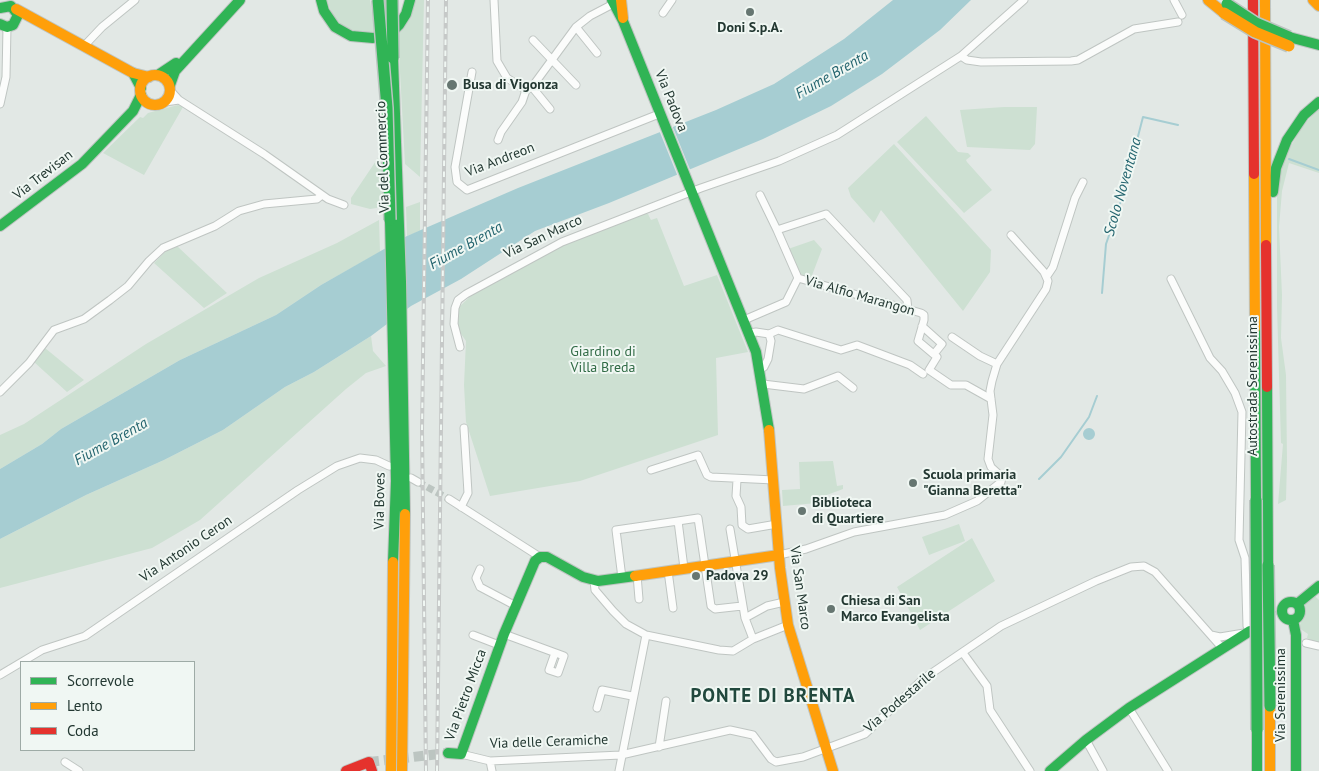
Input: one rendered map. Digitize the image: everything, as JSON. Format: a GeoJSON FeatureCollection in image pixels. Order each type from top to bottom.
{"type":"FeatureCollection","features":[{"type":"Feature","properties":{"kind":"main road"},"geometry":{"type":"LineString","coordinates":[[141,92],[153,76],[174,65],[234,0]]}},
{"type":"Feature","properties":{"kind":"main road"},"geometry":{"type":"LineString","coordinates":[[133,73],[145,101],[153,105],[165,102],[175,71],[240,0]]}},
{"type":"Feature","properties":{"kind":"main road"},"geometry":{"type":"LineString","coordinates":[[321,0],[324,12],[334,27],[351,36],[373,38],[390,34],[400,25],[410,0]]}},
{"type":"Feature","properties":{"kind":"main road","name":"Via del Commercio"},"geometry":{"type":"LineString","coordinates":[[378,0],[387,108],[390,225]]}},
{"type":"Feature","properties":{"kind":"main road","name":"Via del Commercio"},"geometry":{"type":"LineString","coordinates":[[392,0],[402,282]]}},
{"type":"Feature","properties":{"kind":"main road"},"geometry":{"type":"LineString","coordinates":[[1208,0],[1224,6],[1255,32],[1319,53]]}},
{"type":"Feature","properties":{"kind":"main road","name":"Autostrada Serenissima"},"geometry":{"type":"LineString","coordinates":[[1253,0],[1258,730],[1256,771]]}},
{"type":"Feature","properties":{"kind":"main road","name":"Autostrada Serenissima"},"geometry":{"type":"LineString","coordinates":[[1265,0],[1270,771]]}},
{"type":"Feature","properties":{"kind":"main road"},"geometry":{"type":"LineString","coordinates":[[1313,0],[1319,6]]}},
{"type":"Feature","properties":{"kind":"main road","name":"Via Padova"},"geometry":{"type":"LineString","coordinates":[[616,1],[659,116],[689,188]]}},
{"type":"Feature","properties":{"kind":"main road"},"geometry":{"type":"LineString","coordinates":[[6,6],[85,45],[133,73],[166,79],[170,87]]}},
{"type":"Feature","properties":{"kind":"main road"},"geometry":{"type":"LineString","coordinates":[[5,24],[18,15],[6,6]]}},
{"type":"Feature","properties":{"kind":"main road"},"geometry":{"type":"LineString","coordinates":[[5,24],[30,18]]}},
{"type":"Feature","properties":{"kind":"main road"},"geometry":{"type":"LineString","coordinates":[[1289,42],[1319,45]]}},
{"type":"Feature","properties":{"kind":"main road","name":"Via Trevisan"},"geometry":{"type":"LineString","coordinates":[[103,144],[133,112],[141,92]]}},
{"type":"Feature","properties":{"kind":"main road"},"geometry":{"type":"LineString","coordinates":[[1267,266],[1272,227],[1274,182],[1279,159],[1292,131],[1310,109],[1319,102]]}},
{"type":"Feature","properties":{"kind":"main road","name":"Via Trevisan"},"geometry":{"type":"LineString","coordinates":[[0,226],[51,190],[144,109],[153,105]]}},
{"type":"Feature","properties":{"kind":"main road","name":"Via San Marco"},"geometry":{"type":"LineString","coordinates":[[689,188],[750,334],[760,369],[774,480],[779,555],[788,625],[833,771]]}},
{"type":"Feature","properties":{"kind":"main road","name":"Via Boves"},"geometry":{"type":"LineString","coordinates":[[390,225],[405,486],[402,771]]}},
{"type":"Feature","properties":{"kind":"main road","name":"Via Boves"},"geometry":{"type":"LineString","coordinates":[[391,771],[392,600],[398,359],[402,282]]}},
{"type":"Feature","properties":{"kind":"main road"},"geometry":{"type":"LineString","coordinates":[[543,557],[589,579],[622,578],[779,555]]}},
{"type":"Feature","properties":{"kind":"main road","name":"Via Pietro Micca"},"geometry":{"type":"LineString","coordinates":[[461,754],[499,645],[535,561],[543,557]]}},
{"type":"Feature","properties":{"kind":"main road"},"geometry":{"type":"LineString","coordinates":[[1297,604],[1319,586]]}},
{"type":"Feature","properties":{"kind":"main road"},"geometry":{"type":"LineString","coordinates":[[1292,602],[1297,604],[1300,612],[1293,620],[1285,618],[1280,614],[1286,603],[1292,602]]}},
{"type":"Feature","properties":{"kind":"main road","name":"Via Serenissima"},"geometry":{"type":"LineString","coordinates":[[1293,620],[1296,634],[1296,771]]}},
{"type":"Feature","properties":{"kind":"main road"},"geometry":{"type":"LineString","coordinates":[[1050,771],[1086,740],[1129,708],[1250,631]]}},
{"type":"Feature","properties":{"kind":"main road"},"geometry":{"type":"LineString","coordinates":[[1270,711],[1275,771]]}},
{"type":"Feature","properties":{"kind":"main road","name":"Via delle Ceramiche"},"geometry":{"type":"LineString","coordinates":[[448,753],[461,754]]}},
{"type":"Feature","properties":{"kind":"main road"},"geometry":{"type":"LineString","coordinates":[[346,771],[370,766]]}},
{"type":"Feature","properties":{"kind":"street"},"geometry":{"type":"LineString","coordinates":[[85,45],[102,27],[135,0]]}},
{"type":"Feature","properties":{"kind":"street"},"geometry":{"type":"LineString","coordinates":[[494,0],[497,61],[507,78],[529,88],[550,109]]}},
{"type":"Feature","properties":{"kind":"street"},"geometry":{"type":"LineString","coordinates":[[663,13],[672,0]]}},
{"type":"Feature","properties":{"kind":"street","name":"Via San Marco"},"geometry":{"type":"LineString","coordinates":[[460,347],[454,324],[454,308],[458,300],[466,294],[544,250],[689,188],[804,151],[837,135],[882,108],[920,80],[961,56],[1024,0]]}},
{"type":"Feature","properties":{"kind":"street"},"geometry":{"type":"LineString","coordinates":[[1174,0],[1182,15]]}},
{"type":"Feature","properties":{"kind":"street"},"geometry":{"type":"LineString","coordinates":[[498,140],[501,132],[522,102],[529,88],[576,27],[590,16],[616,1]]}},
{"type":"Feature","properties":{"kind":"street"},"geometry":{"type":"LineString","coordinates":[[961,56],[967,60],[981,62],[1071,62],[1134,29],[1178,22]]}},
{"type":"Feature","properties":{"kind":"street"},"geometry":{"type":"LineString","coordinates":[[0,104],[6,78],[5,24]]}},
{"type":"Feature","properties":{"kind":"street"},"geometry":{"type":"LineString","coordinates":[[576,27],[598,53]]}},
{"type":"Feature","properties":{"kind":"street"},"geometry":{"type":"LineString","coordinates":[[534,40],[576,85]]}},
{"type":"Feature","properties":{"kind":"street","name":"Via Andreon"},"geometry":{"type":"LineString","coordinates":[[472,72],[455,167],[457,182],[467,190],[659,116]]}},
{"type":"Feature","properties":{"kind":"street"},"geometry":{"type":"LineString","coordinates":[[170,87],[179,100],[264,154],[322,195],[344,205]]}},
{"type":"Feature","properties":{"kind":"street"},"geometry":{"type":"LineString","coordinates":[[165,102],[179,100]]}},
{"type":"Feature","properties":{"kind":"street"},"geometry":{"type":"LineString","coordinates":[[779,555],[806,549],[854,532],[945,515],[977,501],[1001,482],[1002,478],[991,467],[988,459],[993,415],[991,399],[992,381],[997,364],[1046,289],[1047,276],[1053,267],[1075,198],[1083,182]]}},
{"type":"Feature","properties":{"kind":"street"},"geometry":{"type":"LineString","coordinates":[[0,392],[29,363],[54,330],[84,319],[110,300],[128,286],[148,261],[163,248],[215,226],[239,211],[264,204],[317,199],[322,195]]}},
{"type":"Feature","properties":{"kind":"street"},"geometry":{"type":"LineString","coordinates":[[760,195],[798,278]]}},
{"type":"Feature","properties":{"kind":"street"},"geometry":{"type":"LineString","coordinates":[[777,230],[826,214],[907,300],[908,310]]}},
{"type":"Feature","properties":{"kind":"street"},"geometry":{"type":"LineString","coordinates":[[1011,235],[1047,276]]}},
{"type":"Feature","properties":{"kind":"street","name":"Via Alfio Marangon"},"geometry":{"type":"LineString","coordinates":[[744,320],[786,302],[798,278],[924,315],[918,341],[937,357],[929,370],[951,385],[966,385],[991,399]]}},
{"type":"Feature","properties":{"kind":"street"},"geometry":{"type":"LineString","coordinates":[[1171,278],[1210,358],[1222,371],[1235,393],[1242,412],[1240,540],[1244,558],[1247,626],[1250,631],[1220,636],[1208,634]]}},
{"type":"Feature","properties":{"kind":"street","name":"Via Alfio Marangon"},"geometry":{"type":"LineString","coordinates":[[922,326],[942,344],[934,354]]}},
{"type":"Feature","properties":{"kind":"street"},"geometry":{"type":"LineString","coordinates":[[750,334],[756,332],[769,334],[778,330],[841,350],[857,345],[910,365],[924,374]]}},
{"type":"Feature","properties":{"kind":"street"},"geometry":{"type":"LineString","coordinates":[[760,369],[764,368],[768,359],[771,340],[769,334]]}},
{"type":"Feature","properties":{"kind":"street"},"geometry":{"type":"LineString","coordinates":[[952,337],[980,356],[997,364]]}},
{"type":"Feature","properties":{"kind":"street"},"geometry":{"type":"LineString","coordinates":[[763,384],[804,389],[838,376],[853,388]]}},
{"type":"Feature","properties":{"kind":"street"},"geometry":{"type":"LineString","coordinates":[[461,506],[468,493],[464,428]]}},
{"type":"Feature","properties":{"kind":"street"},"geometry":{"type":"LineString","coordinates":[[651,468],[698,455],[709,476],[737,480],[774,480]]}},
{"type":"Feature","properties":{"kind":"street","name":"Via Antonio Ceron"},"geometry":{"type":"LineString","coordinates":[[24,661],[42,650],[85,636],[298,490],[337,466],[360,458],[376,460],[389,466]]}},
{"type":"Feature","properties":{"kind":"street"},"geometry":{"type":"LineString","coordinates":[[737,480],[736,496],[740,507],[742,525],[748,528],[777,524]]}},
{"type":"Feature","properties":{"kind":"street"},"geometry":{"type":"LineString","coordinates":[[449,499],[461,506],[472,516],[543,557]]}},
{"type":"Feature","properties":{"kind":"street"},"geometry":{"type":"LineString","coordinates":[[622,578],[616,530],[698,518],[712,608],[742,606]]}},
{"type":"Feature","properties":{"kind":"street"},"geometry":{"type":"LineString","coordinates":[[678,521],[684,568]]}},
{"type":"Feature","properties":{"kind":"street"},"geometry":{"type":"LineString","coordinates":[[730,529],[742,606],[753,639]]}},
{"type":"Feature","properties":{"kind":"street","name":"Via Podestarile"},"geometry":{"type":"LineString","coordinates":[[827,750],[865,734],[923,678],[1015,618],[1096,580],[1131,567],[1144,566],[1155,572],[1208,634],[1223,648]]}},
{"type":"Feature","properties":{"kind":"street"},"geometry":{"type":"LineString","coordinates":[[480,568],[476,578],[480,588],[516,606]]}},
{"type":"Feature","properties":{"kind":"street"},"geometry":{"type":"LineString","coordinates":[[668,571],[673,608]]}},
{"type":"Feature","properties":{"kind":"street"},"geometry":{"type":"LineString","coordinates":[[637,575],[639,599]]}},
{"type":"Feature","properties":{"kind":"street"},"geometry":{"type":"LineString","coordinates":[[589,579],[595,590],[626,624],[646,635],[719,650],[732,650],[788,625]]}},
{"type":"Feature","properties":{"kind":"street"},"geometry":{"type":"LineString","coordinates":[[745,618],[767,606],[780,603]]}},
{"type":"Feature","properties":{"kind":"street"},"geometry":{"type":"LineString","coordinates":[[504,634],[555,653]]}},
{"type":"Feature","properties":{"kind":"street","name":"Via Pietro Micca"},"geometry":{"type":"LineString","coordinates":[[473,635],[499,645]]}},
{"type":"Feature","properties":{"kind":"street"},"geometry":{"type":"LineString","coordinates":[[621,755],[646,635]]}},
{"type":"Feature","properties":{"kind":"street"},"geometry":{"type":"LineString","coordinates":[[1306,643],[1319,646]]}},
{"type":"Feature","properties":{"kind":"street"},"geometry":{"type":"LineString","coordinates":[[963,653],[987,686],[990,710],[1030,771]]}},
{"type":"Feature","properties":{"kind":"street","name":"Via Antonio Ceron"},"geometry":{"type":"LineString","coordinates":[[0,676],[20,664]]}},
{"type":"Feature","properties":{"kind":"street"},"geometry":{"type":"LineString","coordinates":[[597,708],[602,690],[632,696]]}},
{"type":"Feature","properties":{"kind":"street"},"geometry":{"type":"LineString","coordinates":[[659,746],[666,701]]}},
{"type":"Feature","properties":{"kind":"street"},"geometry":{"type":"LineString","coordinates":[[1129,708],[1168,771]]}},
{"type":"Feature","properties":{"kind":"street","name":"Via delle Ceramiche"},"geometry":{"type":"LineString","coordinates":[[461,754],[490,762],[621,755],[730,730],[753,735],[771,759],[776,762],[827,750]]}},
{"type":"Feature","properties":{"kind":"street"},"geometry":{"type":"LineString","coordinates":[[1086,740],[1104,771]]}},
{"type":"Feature","properties":{"kind":"street","name":"Via delle Ceramiche"},"geometry":{"type":"LineString","coordinates":[[619,771],[621,755]]}},
{"type":"Feature","properties":{"kind":"street"},"geometry":{"type":"LineString","coordinates":[[65,762],[79,771]]}},
{"type":"Feature","properties":{"kind":"street"},"geometry":{"type":"LineString","coordinates":[[490,762],[492,771]]}},
{"type":"Feature","properties":{"kind":"green space"},"geometry":{"type":"Polygon","coordinates":[[[326,0],[370,0],[375,32],[357,32],[343,26],[334,17],[326,0]]]}},
{"type":"Feature","properties":{"kind":"green space"},"geometry":{"type":"Polygon","coordinates":[[[415,0],[424,0],[420,177],[405,164],[398,35],[411,17],[415,0]]]}},
{"type":"Feature","properties":{"kind":"green space"},"geometry":{"type":"Polygon","coordinates":[[[178,105],[183,107],[144,175],[103,153],[140,117],[143,118],[148,113],[178,105]]]}},
{"type":"Feature","properties":{"kind":"green space"},"geometry":{"type":"Polygon","coordinates":[[[1037,107],[1035,144],[1030,150],[967,147],[960,110],[1037,107]]]}},
{"type":"Feature","properties":{"kind":"green space"},"geometry":{"type":"Polygon","coordinates":[[[1319,108],[1319,173],[1289,163],[1282,191],[1279,227],[1282,295],[1281,338],[1286,375],[1287,461],[1286,500],[1278,504],[1283,444],[1281,443],[1277,307],[1277,191],[1283,161],[1301,128],[1319,108]]]}},
{"type":"Feature","properties":{"kind":"green space"},"geometry":{"type":"Polygon","coordinates":[[[926,116],[958,152],[968,153],[971,156],[966,160],[967,162],[992,190],[964,213],[897,142],[926,116]]]}},
{"type":"Feature","properties":{"kind":"green space"},"geometry":{"type":"Polygon","coordinates":[[[894,144],[991,250],[990,272],[963,311],[881,210],[874,223],[851,197],[848,188],[894,144]]]}},
{"type":"Feature","properties":{"kind":"green space"},"geometry":{"type":"Polygon","coordinates":[[[382,152],[383,207],[370,209],[351,204],[351,198],[382,152]]]}},
{"type":"Feature","properties":{"kind":"green space"},"geometry":{"type":"Polygon","coordinates":[[[420,202],[420,231],[407,236],[406,207],[420,202]]]}},
{"type":"Feature","properties":{"kind":"green space","name":"Giardino di Villa Breda"},"geometry":{"type":"Polygon","coordinates":[[[645,213],[648,214],[651,220],[657,218],[684,286],[717,275],[748,352],[716,358],[718,435],[580,481],[490,496],[466,422],[464,385],[466,341],[459,331],[456,321],[459,307],[476,291],[547,251],[645,213]]]}},
{"type":"Feature","properties":{"kind":"green space"},"geometry":{"type":"Polygon","coordinates":[[[379,220],[380,252],[321,285],[276,315],[180,360],[61,429],[42,444],[0,469],[0,435],[24,424],[146,344],[259,278],[337,243],[379,220]]]}},
{"type":"Feature","properties":{"kind":"green space"},"geometry":{"type":"Polygon","coordinates":[[[814,240],[822,249],[811,278],[800,274],[788,249],[814,240]]]}},
{"type":"Feature","properties":{"kind":"green space"},"geometry":{"type":"Polygon","coordinates":[[[177,246],[227,293],[204,308],[154,263],[167,250],[177,246]]]}},
{"type":"Feature","properties":{"kind":"green space"},"geometry":{"type":"Polygon","coordinates":[[[371,336],[373,351],[386,366],[366,373],[346,389],[200,520],[152,548],[0,588],[0,539],[86,495],[164,460],[223,430],[285,387],[314,372],[371,336]]]}},
{"type":"Feature","properties":{"kind":"green space"},"geometry":{"type":"Polygon","coordinates":[[[45,348],[84,380],[67,392],[34,362],[45,348]]]}},
{"type":"Feature","properties":{"kind":"green space"},"geometry":{"type":"Polygon","coordinates":[[[833,461],[837,486],[843,485],[843,489],[816,499],[817,503],[783,506],[782,490],[800,489],[799,462],[833,461]]]}},
{"type":"Feature","properties":{"kind":"green space"},"geometry":{"type":"Polygon","coordinates":[[[959,524],[965,541],[929,555],[922,537],[959,524]]]}},
{"type":"Feature","properties":{"kind":"green space"},"geometry":{"type":"Polygon","coordinates":[[[972,538],[995,581],[920,630],[897,587],[972,538]]]}},
{"type":"Feature","properties":{"kind":"green space"},"geometry":{"type":"Polygon","coordinates":[[[1313,594],[1319,600],[1319,644],[1307,638],[1308,634],[1299,628],[1304,604],[1313,594]]]}},
{"type":"Feature","properties":{"kind":"water","name":"Fiume Brenta"},"geometry":{"type":"Polygon","coordinates":[[[893,0],[971,0],[940,30],[882,74],[831,106],[763,139],[609,203],[535,231],[461,279],[411,306],[371,336],[314,372],[285,387],[223,430],[164,460],[86,495],[0,539],[0,469],[42,444],[61,429],[180,360],[276,315],[321,285],[407,236],[518,188],[716,110],[774,84],[844,39],[893,0]]]}},
{"type":"Feature","properties":{"kind":"water"},"geometry":{"type":"Polygon","coordinates":[[[1087,428],[1091,428],[1095,434],[1091,440],[1087,440],[1083,436],[1083,432],[1087,428]]]}},
{"type":"Feature","properties":{"kind":"pier"},"geometry":{"type":"Polygon","coordinates":[[[672,125],[691,172],[678,177],[659,130],[672,125]]]}},
{"type":"Feature","properties":{"kind":"waterway","name":"Scolo Noventana"},"geometry":{"type":"LineString","coordinates":[[1102,293],[1106,244],[1122,198],[1143,117],[1178,125]]}},
{"type":"Feature","properties":{"kind":"waterway","name":"Scolo Noventana"},"geometry":{"type":"LineString","coordinates":[[1289,159],[1319,170]]}},
{"type":"Feature","properties":{"kind":"waterway","name":"Scolo Noventana"},"geometry":{"type":"LineString","coordinates":[[1039,479],[1061,457],[1089,417],[1097,396]]}},
{"type":"Feature","properties":{"kind":"tunnel"},"geometry":{"type":"LineString","coordinates":[[418,482],[449,499]]}},
{"type":"Feature","properties":{"kind":"tunnel"},"geometry":{"type":"LineString","coordinates":[[1264,623],[1279,615]]}},
{"type":"Feature","properties":{"kind":"tunnel"},"geometry":{"type":"LineString","coordinates":[[369,762],[448,753]]}},
{"type":"Feature","properties":{"kind":"railway"},"geometry":{"type":"LineString","coordinates":[[426,771],[422,430],[428,0]]}},
{"type":"Feature","properties":{"kind":"railway"},"geometry":{"type":"LineString","coordinates":[[437,771],[446,0]]}},
{"type":"Feature","properties":{"kind":"traffic: fast"},"geometry":{"type":"LineString","coordinates":[[170,85],[175,71],[240,0]]}},
{"type":"Feature","properties":{"kind":"traffic: fast"},"geometry":{"type":"LineString","coordinates":[[321,0],[324,11],[335,27],[351,36],[373,38],[390,34],[399,25],[406,14],[410,0]]}},
{"type":"Feature","properties":{"kind":"traffic: fast"},"geometry":{"type":"LineString","coordinates":[[378,0],[387,108],[390,220]]}},
{"type":"Feature","properties":{"kind":"traffic: fast"},"geometry":{"type":"LineString","coordinates":[[392,0],[393,58]]}},
{"type":"Feature","properties":{"kind":"traffic: fast"},"geometry":{"type":"LineString","coordinates":[[612,0],[623,21],[756,352],[769,430]]}},
{"type":"Feature","properties":{"kind":"traffic: fast"},"geometry":{"type":"LineString","coordinates":[[1227,4],[1256,23],[1289,37]]}},
{"type":"Feature","properties":{"kind":"traffic: fast"},"geometry":{"type":"LineString","coordinates":[[0,8],[11,6],[18,15],[13,25],[7,27],[0,24]]}},
{"type":"Feature","properties":{"kind":"traffic: fast"},"geometry":{"type":"LineString","coordinates":[[1289,37],[1319,45]]}},
{"type":"Feature","properties":{"kind":"traffic: fast"},"geometry":{"type":"LineString","coordinates":[[393,58],[401,282],[405,514]]}},
{"type":"Feature","properties":{"kind":"traffic: fast"},"geometry":{"type":"LineString","coordinates":[[158,75],[176,63]]}},
{"type":"Feature","properties":{"kind":"traffic: fast"},"geometry":{"type":"LineString","coordinates":[[133,73],[141,88]]}},
{"type":"Feature","properties":{"kind":"traffic: fast"},"geometry":{"type":"LineString","coordinates":[[0,226],[82,164],[133,111],[141,95]]}},
{"type":"Feature","properties":{"kind":"traffic: fast"},"geometry":{"type":"LineString","coordinates":[[1273,192],[1276,168],[1287,140],[1304,115],[1319,102]]}},
{"type":"Feature","properties":{"kind":"traffic: fast"},"geometry":{"type":"LineString","coordinates":[[390,220],[396,481],[393,562]]}},
{"type":"Feature","properties":{"kind":"traffic: fast"},"geometry":{"type":"LineString","coordinates":[[1255,328],[1256,500]]}},
{"type":"Feature","properties":{"kind":"traffic: fast"},"geometry":{"type":"LineString","coordinates":[[1267,387],[1268,565]]}},
{"type":"Feature","properties":{"kind":"traffic: fast"},"geometry":{"type":"LineString","coordinates":[[1256,500],[1257,730]]}},
{"type":"Feature","properties":{"kind":"traffic: fast"},"geometry":{"type":"LineString","coordinates":[[448,753],[461,754],[504,634],[535,561],[540,557],[547,557],[583,577],[598,581],[635,576]]}},
{"type":"Feature","properties":{"kind":"traffic: fast"},"geometry":{"type":"LineString","coordinates":[[1268,565],[1270,706]]}},
{"type":"Feature","properties":{"kind":"traffic: fast"},"geometry":{"type":"LineString","coordinates":[[1297,604],[1319,586]]}},
{"type":"Feature","properties":{"kind":"traffic: fast"},"geometry":{"type":"LineString","coordinates":[[1291,602],[1299,607],[1300,611],[1295,619],[1291,620],[1283,615],[1282,611],[1287,603],[1291,602]]}},
{"type":"Feature","properties":{"kind":"traffic: fast"},"geometry":{"type":"LineString","coordinates":[[1293,620],[1296,635],[1296,771]]}},
{"type":"Feature","properties":{"kind":"traffic: fast"},"geometry":{"type":"LineString","coordinates":[[1050,771],[1086,740],[1129,708],[1250,631]]}},
{"type":"Feature","properties":{"kind":"traffic: fast"},"geometry":{"type":"LineString","coordinates":[[1257,730],[1257,771]]}},
{"type":"Feature","properties":{"kind":"traffic: slow"},"geometry":{"type":"LineString","coordinates":[[621,0],[623,18]]}},
{"type":"Feature","properties":{"kind":"traffic: slow"},"geometry":{"type":"LineString","coordinates":[[1208,0],[1224,13]]}},
{"type":"Feature","properties":{"kind":"traffic: slow"},"geometry":{"type":"LineString","coordinates":[[1265,0],[1266,245]]}},
{"type":"Feature","properties":{"kind":"traffic: slow"},"geometry":{"type":"LineString","coordinates":[[1313,0],[1319,6]]}},
{"type":"Feature","properties":{"kind":"traffic: slow"},"geometry":{"type":"LineString","coordinates":[[16,9],[133,73],[149,77]]}},
{"type":"Feature","properties":{"kind":"traffic: slow"},"geometry":{"type":"LineString","coordinates":[[1224,13],[1255,32],[1289,46]]}},
{"type":"Feature","properties":{"kind":"traffic: slow"},"geometry":{"type":"LineString","coordinates":[[155,75],[166,79],[170,90],[166,101],[155,105],[144,101],[140,90],[144,79],[155,75]]}},
{"type":"Feature","properties":{"kind":"traffic: slow"},"geometry":{"type":"LineString","coordinates":[[1254,174],[1255,328]]}},
{"type":"Feature","properties":{"kind":"traffic: slow"},"geometry":{"type":"LineString","coordinates":[[769,430],[780,568],[788,625],[833,771]]}},
{"type":"Feature","properties":{"kind":"traffic: slow"},"geometry":{"type":"LineString","coordinates":[[402,771],[405,514]]}},
{"type":"Feature","properties":{"kind":"traffic: slow"},"geometry":{"type":"LineString","coordinates":[[635,576],[779,555]]}},
{"type":"Feature","properties":{"kind":"traffic: slow"},"geometry":{"type":"LineString","coordinates":[[391,771],[393,562]]}},
{"type":"Feature","properties":{"kind":"traffic: slow"},"geometry":{"type":"LineString","coordinates":[[1270,706],[1270,771]]}},
{"type":"Feature","properties":{"kind":"traffic: jam"},"geometry":{"type":"LineString","coordinates":[[1253,0],[1254,174]]}},
{"type":"Feature","properties":{"kind":"traffic: jam"},"geometry":{"type":"LineString","coordinates":[[1266,245],[1267,387]]}},
{"type":"Feature","properties":{"kind":"traffic: jam"},"geometry":{"type":"LineString","coordinates":[[346,771],[369,762],[372,771]]}},
{"type":"Feature","properties":{"kind":"place","name":"Doni S.p.A."},"geometry":{"type":"Point","coordinates":[750,12]}},
{"type":"Feature","properties":{"kind":"place","name":"Busa di Vigonza"},"geometry":{"type":"Point","coordinates":[452,85]}},
{"type":"Feature","properties":{"kind":"place","name":"Scuola primaria \"Gianna Beretta\""},"geometry":{"type":"Point","coordinates":[913,483]}},
{"type":"Feature","properties":{"kind":"place","name":"Biblioteca di Quartiere"},"geometry":{"type":"Point","coordinates":[802,511]}},
{"type":"Feature","properties":{"kind":"place","name":"Padova 29"},"geometry":{"type":"Point","coordinates":[696,576]}},
{"type":"Feature","properties":{"kind":"place","name":"Chiesa di San Marco Evangelista"},"geometry":{"type":"Point","coordinates":[831,609]}},
{"type":"Feature","properties":{"kind":"district","name":"PONTE DI BRENTA"},"geometry":{"type":"Point","coordinates":[773,697]}}]}
